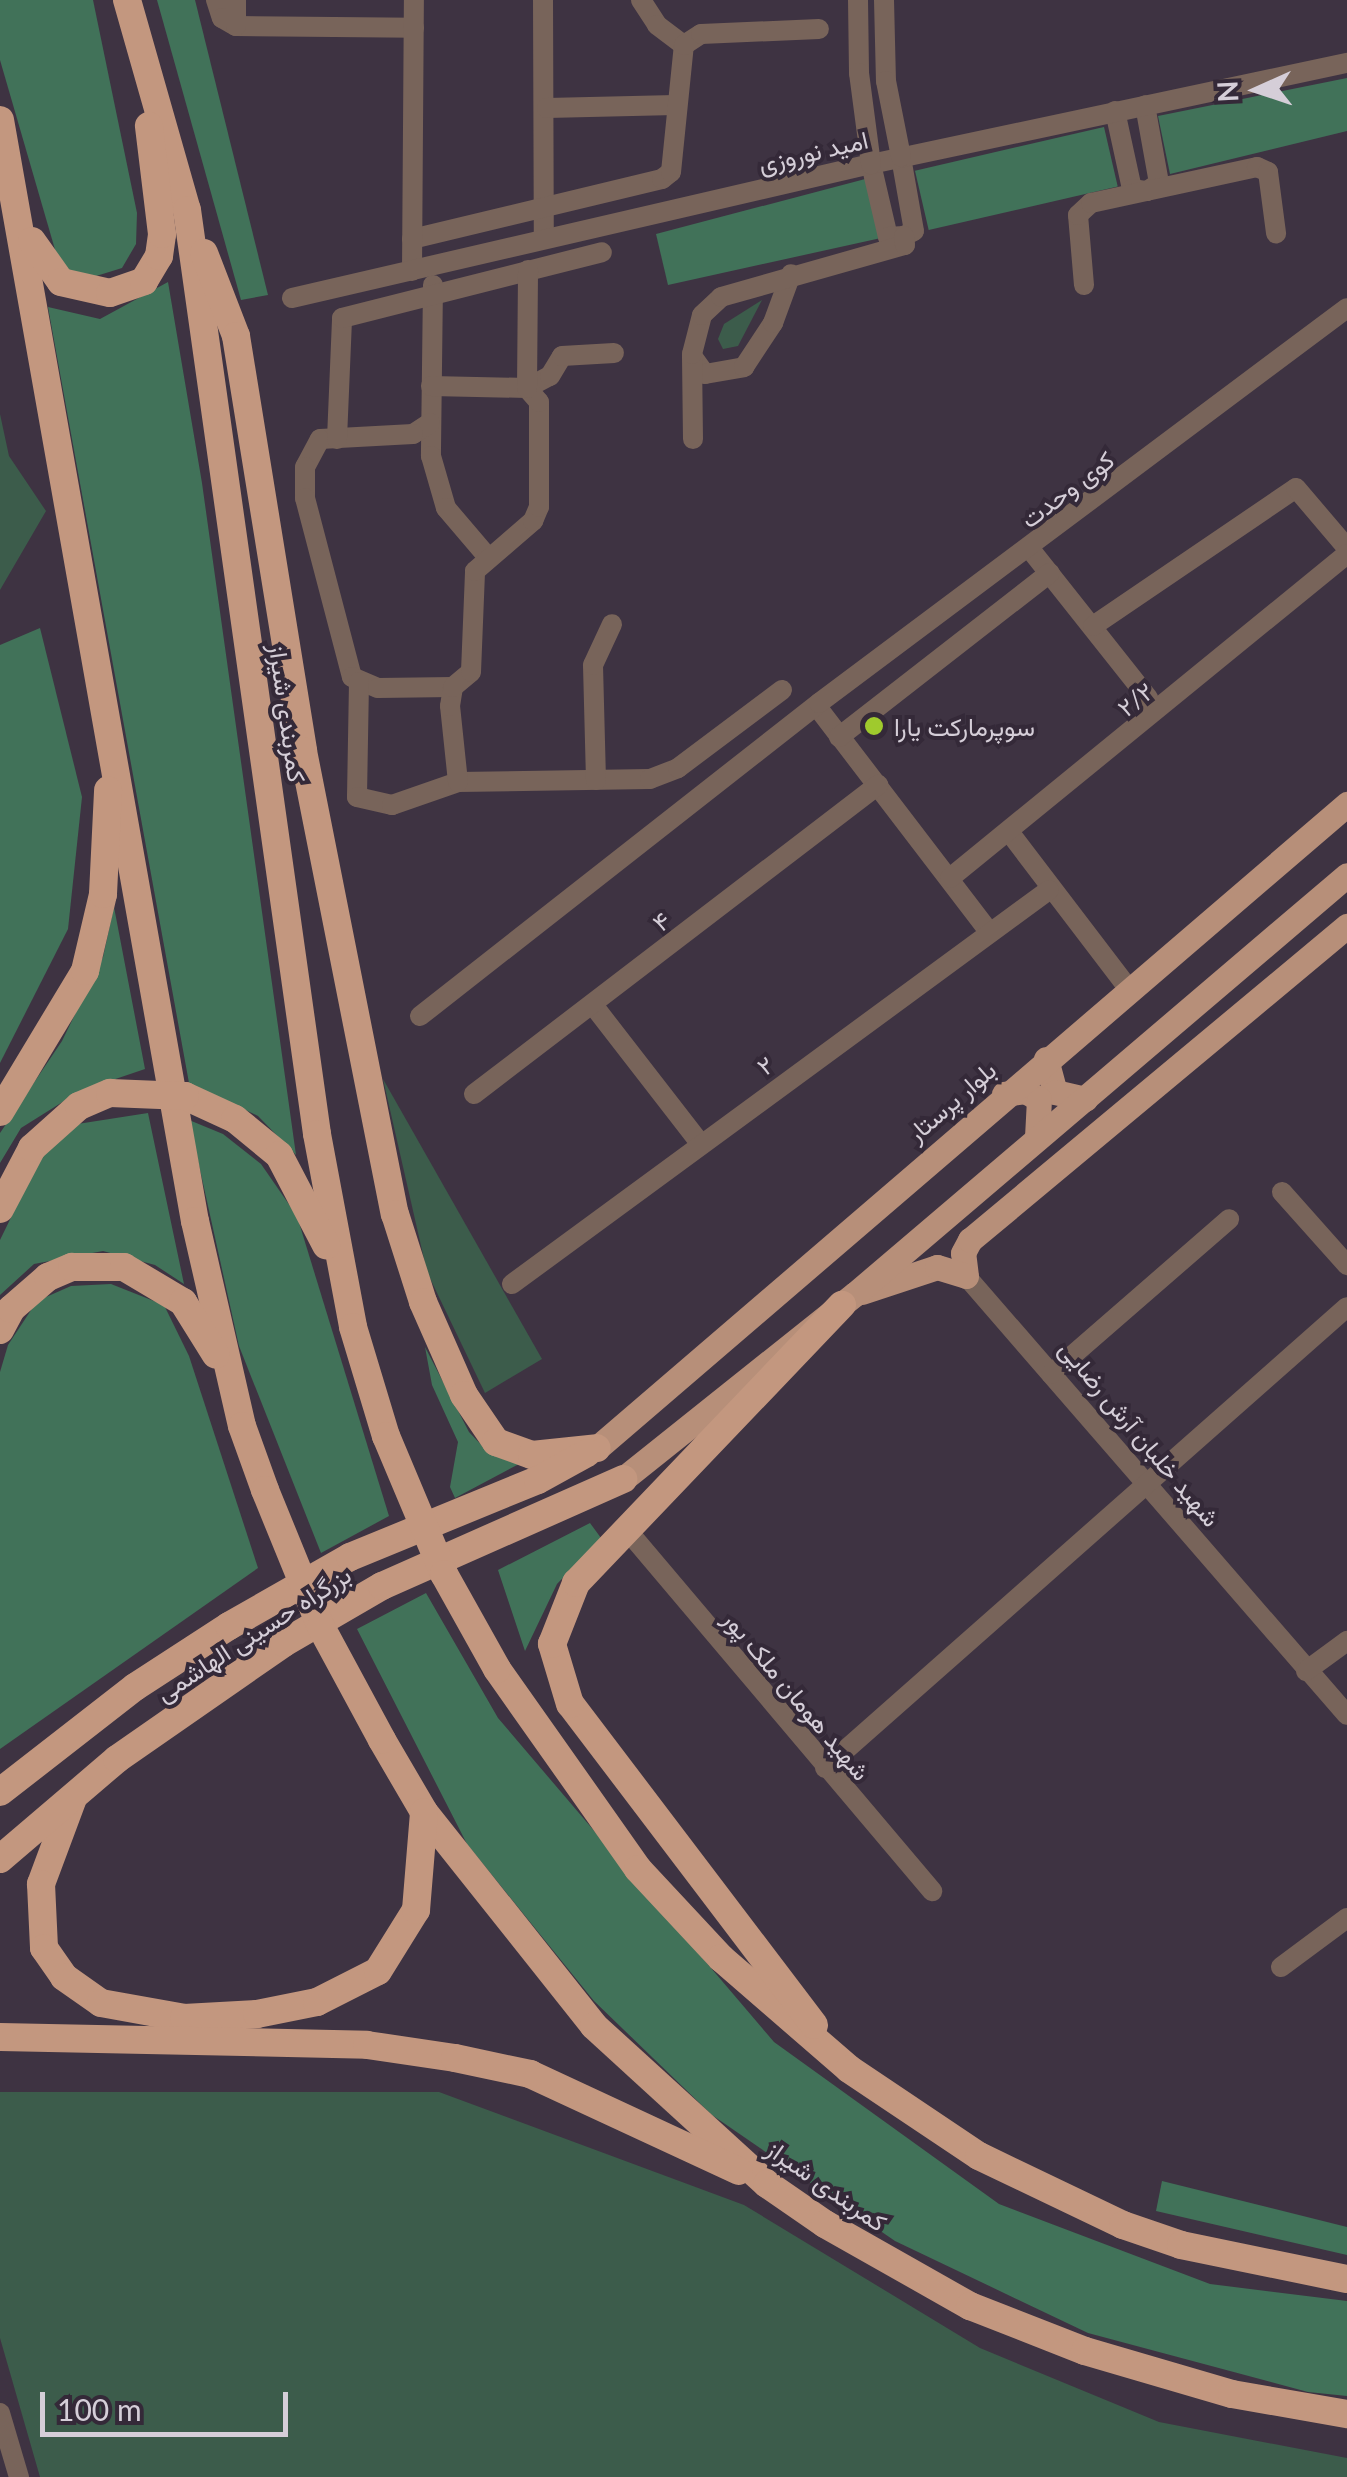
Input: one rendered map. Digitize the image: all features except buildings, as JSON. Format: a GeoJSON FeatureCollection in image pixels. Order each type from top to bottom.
{"type":"FeatureCollection","features":[{"type":"Feature","properties":{"kind":"highway","name":"کمربندی شیراز"},"geometry":{"type":"LineString","coordinates":[[128,0],[188,210],[290,961],[354,1328],[386,1436],[444,1574],[497,1668],[638,1869],[721,1958],[849,2070]]}},
{"type":"Feature","properties":{"kind":"highway"},"geometry":{"type":"LineString","coordinates":[[20,212],[41,260],[61,282],[110,292],[144,280],[159,256],[162,234],[137,34]]}},
{"type":"Feature","properties":{"kind":"highway"},"geometry":{"type":"LineString","coordinates":[[0,120],[20,212],[165,1066],[242,1426]]}},
{"type":"Feature","properties":{"kind":"highway"},"geometry":{"type":"LineString","coordinates":[[188,210],[236,336],[310,788],[395,1214],[423,1302],[464,1395],[496,1442],[532,1455],[597,1448]]}},
{"type":"Feature","properties":{"kind":"highway"},"geometry":{"type":"LineString","coordinates":[[0,1112],[85,971],[102,894],[110,739]]}},
{"type":"Feature","properties":{"kind":"highway"},"geometry":{"type":"LineString","coordinates":[[0,1209],[32,1148],[79,1106],[110,1094],[185,1096],[234,1119],[294,1176],[324,1237],[354,1328]]}},
{"type":"Feature","properties":{"kind":"highway"},"geometry":{"type":"LineString","coordinates":[[0,1330],[10,1309],[48,1276],[97,1265],[142,1273],[183,1302],[210,1339],[242,1426]]}},
{"type":"Feature","properties":{"kind":"highway"},"geometry":{"type":"LineString","coordinates":[[849,1299],[627,1530],[563,1603],[552,1644],[560,1684],[849,2070],[978,2156],[1123,2225],[1181,2245],[1347,2279]]}},
{"type":"Feature","properties":{"kind":"highway","name":"کمربندی شیراز"},"geometry":{"type":"LineString","coordinates":[[242,1426],[321,1628],[424,1812],[594,2026],[767,2184],[886,2262],[1019,2325],[1232,2394],[1347,2414]]}},
{"type":"Feature","properties":{"kind":"highway","name":"بزرگراه حسینی الهاشمی"},"geometry":{"type":"LineString","coordinates":[[0,1792],[176,1658],[350,1557],[538,1480],[597,1448]]}},
{"type":"Feature","properties":{"kind":"highway","name":"بزرگراه حسینی الهاشمی"},"geometry":{"type":"LineString","coordinates":[[0,1859],[116,1759],[284,1643],[382,1586],[622,1479]]}},
{"type":"Feature","properties":{"kind":"highway"},"geometry":{"type":"LineString","coordinates":[[0,1771],[60,1744]]}},
{"type":"Feature","properties":{"kind":"highway"},"geometry":{"type":"LineString","coordinates":[[74,1797],[41,1884],[44,1948],[64,1976],[101,2004],[184,2018],[317,2002],[378,1971],[416,1910],[424,1812]]}},
{"type":"Feature","properties":{"kind":"highway"},"geometry":{"type":"LineString","coordinates":[[0,2037],[367,2045],[455,2058],[530,2074],[767,2184]]}},
{"type":"Feature","properties":{"kind":"main road","name":"بلوار پرستار"},"geometry":{"type":"LineString","coordinates":[[597,1448],[1004,1094],[1347,804]]}},
{"type":"Feature","properties":{"kind":"main road"},"geometry":{"type":"LineString","coordinates":[[622,1479],[849,1299],[1347,875]]}},
{"type":"Feature","properties":{"kind":"main road"},"geometry":{"type":"LineString","coordinates":[[849,1299],[937,1267],[966,1276],[963,1254],[970,1240],[1347,926]]}},
{"type":"Feature","properties":{"kind":"main road"},"geometry":{"type":"LineString","coordinates":[[1046,1059],[1055,1092],[1085,1099]]}},
{"type":"Feature","properties":{"kind":"main road"},"geometry":{"type":"LineString","coordinates":[[1004,1094],[1025,1092],[1039,1099],[1037,1137]]}},
{"type":"Feature","properties":{"kind":"street"},"geometry":{"type":"LineString","coordinates":[[216,0],[222,18],[236,26],[414,28]]}},
{"type":"Feature","properties":{"kind":"street"},"geometry":{"type":"LineString","coordinates":[[236,0],[236,26]]}},
{"type":"Feature","properties":{"kind":"street"},"geometry":{"type":"LineString","coordinates":[[412,271],[414,0]]}},
{"type":"Feature","properties":{"kind":"street"},"geometry":{"type":"LineString","coordinates":[[543,0],[548,108],[544,237]]}},
{"type":"Feature","properties":{"kind":"street"},"geometry":{"type":"LineString","coordinates":[[641,0],[657,25],[684,45]]}},
{"type":"Feature","properties":{"kind":"street"},"geometry":{"type":"LineString","coordinates":[[858,0],[871,164],[888,237],[914,231],[886,81],[884,0]]}},
{"type":"Feature","properties":{"kind":"street"},"geometry":{"type":"LineString","coordinates":[[412,239],[662,179],[671,172],[684,45],[701,34],[819,29]]}},
{"type":"Feature","properties":{"kind":"street","name":"امید نوروزی"},"geometry":{"type":"LineString","coordinates":[[292,298],[871,164],[1347,63]]}},
{"type":"Feature","properties":{"kind":"street"},"geometry":{"type":"LineString","coordinates":[[548,108],[676,105]]}},
{"type":"Feature","properties":{"kind":"street"},"geometry":{"type":"LineString","coordinates":[[1115,111],[1132,189],[1147,192],[1160,183],[1145,105]]}},
{"type":"Feature","properties":{"kind":"street"},"geometry":{"type":"LineString","coordinates":[[1084,284],[1080,210],[1147,192],[1264,168],[1276,233]]}},
{"type":"Feature","properties":{"kind":"street"},"geometry":{"type":"LineString","coordinates":[[693,438],[692,354],[702,315],[721,297],[790,274],[905,244],[904,236]]}},
{"type":"Feature","properties":{"kind":"street"},"geometry":{"type":"LineString","coordinates":[[338,439],[342,318],[602,252]]}},
{"type":"Feature","properties":{"kind":"street"},"geometry":{"type":"LineString","coordinates":[[434,266],[430,423],[446,508],[487,556]]}},
{"type":"Feature","properties":{"kind":"street"},"geometry":{"type":"LineString","coordinates":[[359,682],[453,687],[471,672],[475,571],[487,556],[533,520],[539,507],[538,402],[528,388],[528,270]]}},
{"type":"Feature","properties":{"kind":"street"},"geometry":{"type":"LineString","coordinates":[[692,354],[705,374],[744,367],[774,324],[790,274]]}},
{"type":"Feature","properties":{"kind":"street","name":"کوی وحدت"},"geometry":{"type":"LineString","coordinates":[[420,1016],[818,708],[1347,308]]}},
{"type":"Feature","properties":{"kind":"street"},"geometry":{"type":"LineString","coordinates":[[430,386],[528,388],[550,376],[562,356],[614,353]]}},
{"type":"Feature","properties":{"kind":"street"},"geometry":{"type":"LineString","coordinates":[[430,423],[413,434],[320,439],[310,450],[305,498],[342,652],[359,682],[356,797],[392,805],[458,782],[650,779],[678,768],[782,690]]}},
{"type":"Feature","properties":{"kind":"street"},"geometry":{"type":"LineString","coordinates":[[1093,626],[1296,488],[1347,551]]}},
{"type":"Feature","properties":{"kind":"street"},"geometry":{"type":"LineString","coordinates":[[1030,549],[1148,698]]}},
{"type":"Feature","properties":{"kind":"street","name":"۲/۲"},"geometry":{"type":"LineString","coordinates":[[950,878],[1010,833],[1347,551]]}},
{"type":"Feature","properties":{"kind":"street"},"geometry":{"type":"LineString","coordinates":[[840,737],[1050,573]]}},
{"type":"Feature","properties":{"kind":"street"},"geometry":{"type":"LineString","coordinates":[[596,780],[594,665],[612,624]]}},
{"type":"Feature","properties":{"kind":"street"},"geometry":{"type":"LineString","coordinates":[[453,687],[458,782]]}},
{"type":"Feature","properties":{"kind":"street"},"geometry":{"type":"LineString","coordinates":[[818,708],[989,932]]}},
{"type":"Feature","properties":{"kind":"street","name":"۴"},"geometry":{"type":"LineString","coordinates":[[474,1094],[878,786]]}},
{"type":"Feature","properties":{"kind":"street"},"geometry":{"type":"LineString","coordinates":[[1010,833],[1128,988]]}},
{"type":"Feature","properties":{"kind":"street","name":"۲"},"geometry":{"type":"LineString","coordinates":[[512,1284],[1050,890]]}},
{"type":"Feature","properties":{"kind":"street"},"geometry":{"type":"LineString","coordinates":[[593,1004],[700,1143]]}},
{"type":"Feature","properties":{"kind":"street"},"geometry":{"type":"LineString","coordinates":[[1282,1192],[1347,1264]]}},
{"type":"Feature","properties":{"kind":"street"},"geometry":{"type":"LineString","coordinates":[[1051,1374],[1229,1219]]}},
{"type":"Feature","properties":{"kind":"street","name":"شهید خلبان آرش رضایی"},"geometry":{"type":"LineString","coordinates":[[966,1276],[1347,1715]]}},
{"type":"Feature","properties":{"kind":"street"},"geometry":{"type":"LineString","coordinates":[[825,1768],[1148,1489],[1347,1307]]}},
{"type":"Feature","properties":{"kind":"street","name":"شهید هومان ملک پور"},"geometry":{"type":"LineString","coordinates":[[627,1530],[932,1891]]}},
{"type":"Feature","properties":{"kind":"street"},"geometry":{"type":"LineString","coordinates":[[1306,1671],[1347,1641]]}},
{"type":"Feature","properties":{"kind":"street"},"geometry":{"type":"LineString","coordinates":[[1281,1967],[1347,1918]]}},
{"type":"Feature","properties":{"kind":"street"},"geometry":{"type":"LineString","coordinates":[[0,2412],[19,2477]]}},
{"type":"Feature","properties":{"kind":"green space"},"geometry":{"type":"Polygon","coordinates":[[[0,0],[93,0],[137,213],[136,244],[122,268],[93,277],[70,272],[56,253],[0,60],[0,0]]]}},
{"type":"Feature","properties":{"kind":"green space"},"geometry":{"type":"Polygon","coordinates":[[[157,0],[195,0],[268,295],[241,300],[157,0]]]}},
{"type":"Feature","properties":{"kind":"green space"},"geometry":{"type":"Polygon","coordinates":[[[1347,78],[1347,131],[1170,174],[1158,116],[1347,78]]]}},
{"type":"Feature","properties":{"kind":"green space"},"geometry":{"type":"Polygon","coordinates":[[[1104,127],[1118,186],[929,230],[915,171],[1104,127]]]}},
{"type":"Feature","properties":{"kind":"green space"},"geometry":{"type":"Polygon","coordinates":[[[869,178],[881,238],[668,285],[656,234],[869,178]]]}},
{"type":"Feature","properties":{"kind":"green space"},"geometry":{"type":"Polygon","coordinates":[[[168,282],[202,483],[296,1155],[258,1116],[189,1083],[48,307],[100,319],[168,282]]]}},
{"type":"Feature","properties":{"kind":"green space"},"geometry":{"type":"Polygon","coordinates":[[[762,300],[738,346],[723,349],[718,339],[724,324],[762,300]]]}},
{"type":"Feature","properties":{"kind":"green space"},"geometry":{"type":"Polygon","coordinates":[[[0,414],[9,456],[46,511],[0,590],[0,414]]]}},
{"type":"Feature","properties":{"kind":"green space"},"geometry":{"type":"Polygon","coordinates":[[[40,628],[82,797],[68,929],[0,1063],[0,645],[40,628]]]}},
{"type":"Feature","properties":{"kind":"green space"},"geometry":{"type":"Polygon","coordinates":[[[114,907],[145,1069],[80,1091],[21,1128],[0,1163],[0,1133],[62,1041],[103,957],[114,907]]]}},
{"type":"Feature","properties":{"kind":"green space"},"geometry":{"type":"Polygon","coordinates":[[[383,1079],[542,1359],[485,1393],[427,1272],[383,1079]]]}},
{"type":"Feature","properties":{"kind":"green space"},"geometry":{"type":"Polygon","coordinates":[[[148,1113],[184,1284],[155,1265],[103,1251],[34,1264],[0,1295],[0,1240],[44,1150],[71,1125],[148,1113]]]}},
{"type":"Feature","properties":{"kind":"green space"},"geometry":{"type":"Polygon","coordinates":[[[189,1120],[223,1134],[261,1164],[297,1216],[389,1516],[321,1553],[239,1346],[189,1120]]]}},
{"type":"Feature","properties":{"kind":"green space"},"geometry":{"type":"Polygon","coordinates":[[[111,1284],[164,1305],[189,1356],[258,1568],[0,1749],[0,1372],[8,1345],[37,1301],[71,1286],[111,1284]]]}},
{"type":"Feature","properties":{"kind":"green space"},"geometry":{"type":"Polygon","coordinates":[[[425,1347],[469,1432],[489,1453],[519,1464],[455,1498],[450,1487],[458,1442],[432,1385],[425,1347]]]}},
{"type":"Feature","properties":{"kind":"green space"},"geometry":{"type":"Polygon","coordinates":[[[590,1523],[601,1538],[557,1584],[525,1651],[498,1570],[590,1523]]]}},
{"type":"Feature","properties":{"kind":"green space"},"geometry":{"type":"Polygon","coordinates":[[[426,1593],[498,1718],[774,2042],[999,2204],[1210,2284],[1347,2301],[1347,2396],[1308,2392],[1088,2333],[895,2241],[712,2115],[594,2001],[467,1844],[357,1629],[426,1593]]]}},
{"type":"Feature","properties":{"kind":"green space"},"geometry":{"type":"Polygon","coordinates":[[[0,2092],[439,2092],[744,2205],[980,2348],[1159,2422],[1347,2458],[1347,2477],[40,2477],[0,2338],[0,2092]]]}},
{"type":"Feature","properties":{"kind":"green space"},"geometry":{"type":"Polygon","coordinates":[[[1162,2181],[1347,2227],[1347,2255],[1156,2211],[1162,2181]]]}},
{"type":"Feature","properties":{"kind":"place","name":"سوپرمارکت یارا"},"geometry":{"type":"Point","coordinates":[874,726]}}]}
